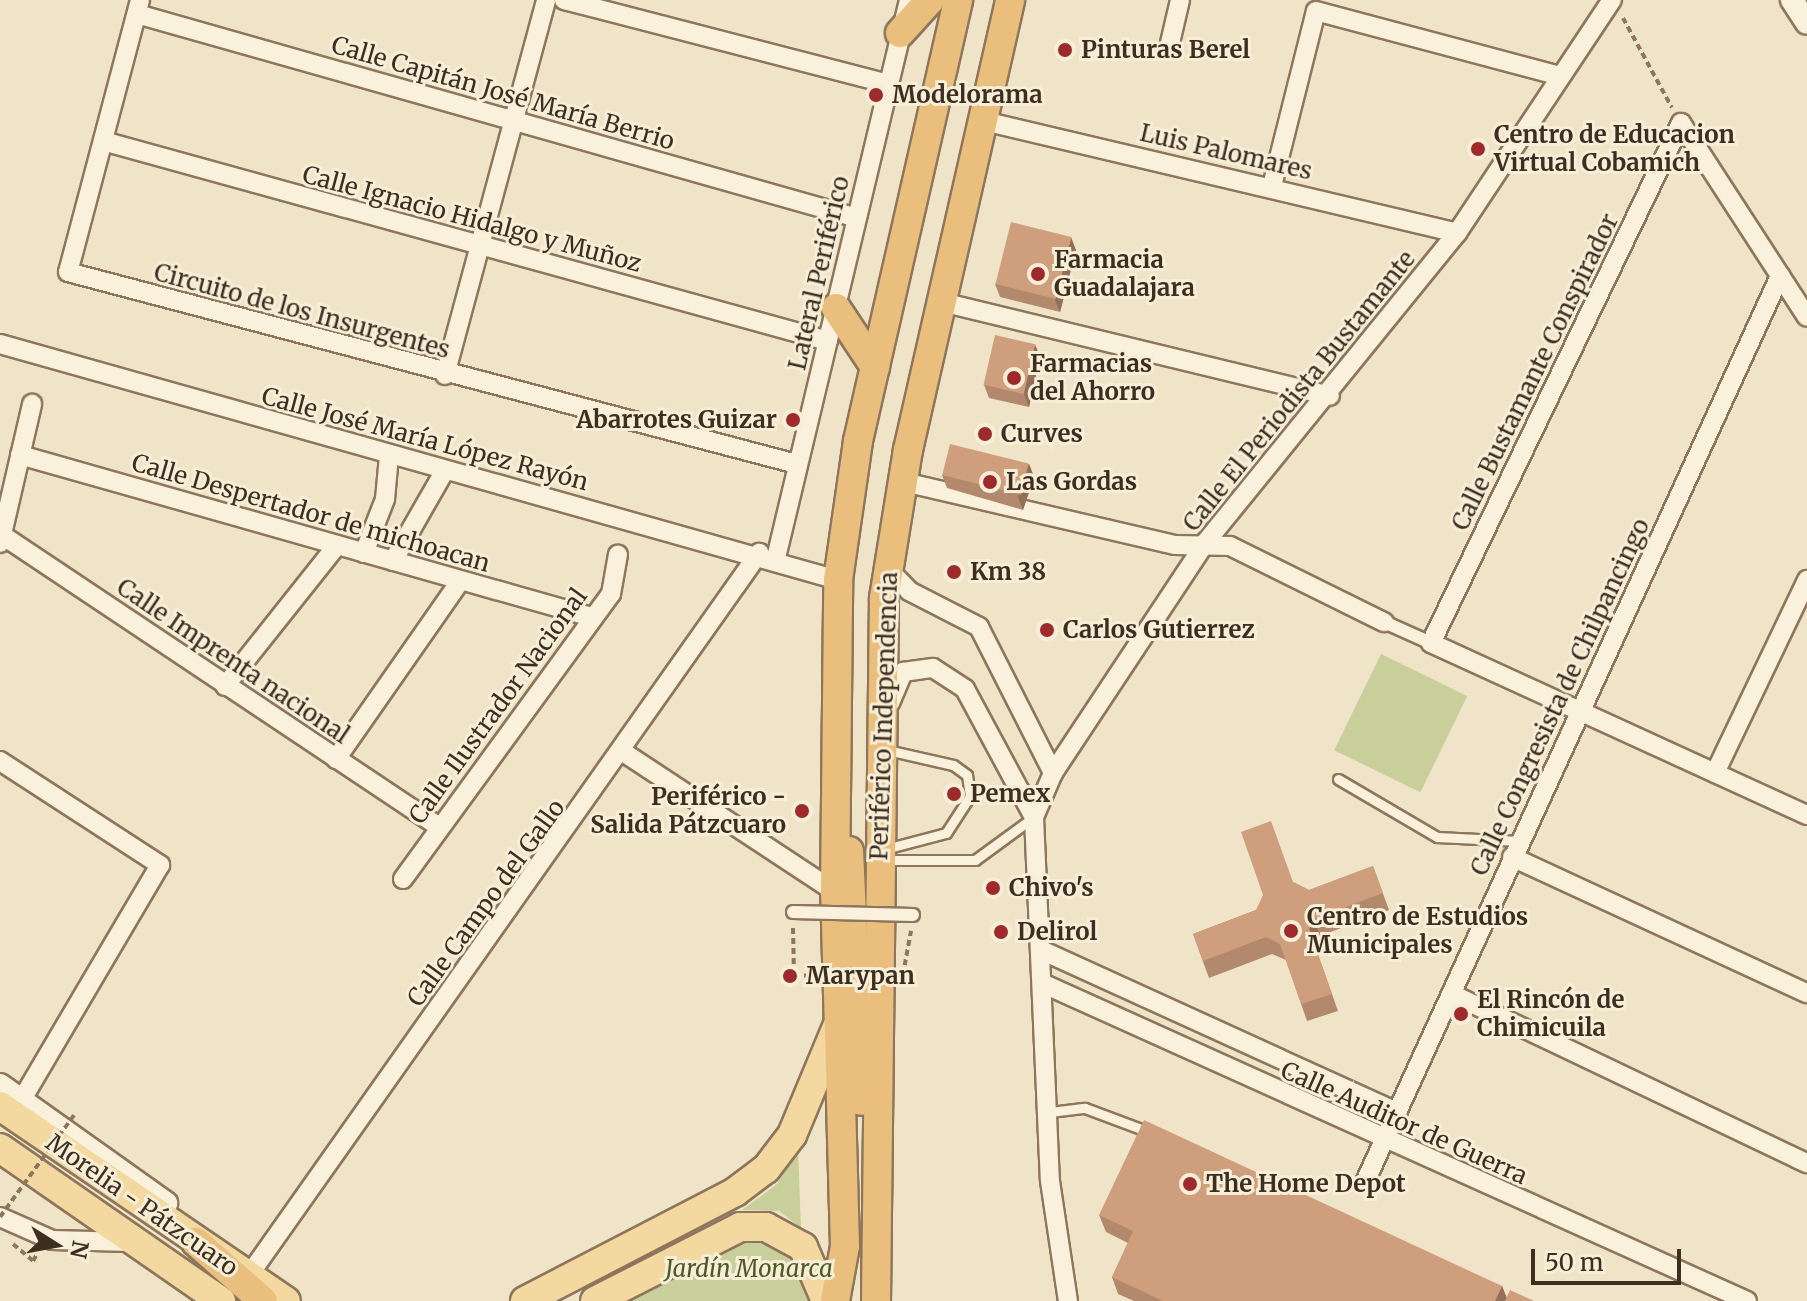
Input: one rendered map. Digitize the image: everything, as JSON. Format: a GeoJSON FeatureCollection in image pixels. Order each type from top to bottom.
{"type":"FeatureCollection","features":[{"type":"Feature","properties":{"kind":"highway"},"geometry":{"type":"LineString","coordinates":[[900,33],[930,0]]}},
{"type":"Feature","properties":{"kind":"highway","name":"Periférico Independencia"},"geometry":{"type":"LineString","coordinates":[[835,1301],[845,1246],[837,1027],[834,801],[838,580],[875,367],[958,0]]}},
{"type":"Feature","properties":{"kind":"highway","name":"Periférico Independencia"},"geometry":{"type":"LineString","coordinates":[[876,1301],[882,1229],[878,855],[889,570],[942,302],[1010,0]]}},
{"type":"Feature","properties":{"kind":"highway"},"geometry":{"type":"LineString","coordinates":[[836,308],[875,367]]}},
{"type":"Feature","properties":{"kind":"highway"},"geometry":{"type":"LineString","coordinates":[[834,801],[856,899],[858,1301]]}},
{"type":"Feature","properties":{"kind":"highway"},"geometry":{"type":"LineString","coordinates":[[196,1242],[255,1289]]}},
{"type":"Feature","properties":{"kind":"main road"},"geometry":{"type":"LineString","coordinates":[[525,1301],[766,1169],[797,1124],[837,1027]]}},
{"type":"Feature","properties":{"kind":"main road","name":"Morelia - Pátzcuaro"},"geometry":{"type":"LineString","coordinates":[[11,1107],[196,1242]]}},
{"type":"Feature","properties":{"kind":"main road"},"geometry":{"type":"LineString","coordinates":[[0,1148],[221,1301]]}},
{"type":"Feature","properties":{"kind":"main road"},"geometry":{"type":"LineString","coordinates":[[595,1301],[740,1227],[766,1227],[803,1247],[826,1301]]}},
{"type":"Feature","properties":{"kind":"main road"},"geometry":{"type":"LineString","coordinates":[[189,1279],[212,1301]]}},
{"type":"Feature","properties":{"kind":"main road","name":"Morelia - Pátzcuaro"},"geometry":{"type":"LineString","coordinates":[[255,1289],[286,1301]]}},
{"type":"Feature","properties":{"kind":"street"},"geometry":{"type":"LineString","coordinates":[[445,375],[546,0]]}},
{"type":"Feature","properties":{"kind":"street"},"geometry":{"type":"LineString","coordinates":[[564,0],[889,84]]}},
{"type":"Feature","properties":{"kind":"street","name":"Lateral Periférico"},"geometry":{"type":"LineString","coordinates":[[768,556],[797,464],[909,0]]}},
{"type":"Feature","properties":{"kind":"street"},"geometry":{"type":"LineString","coordinates":[[1170,43],[1180,0]]}},
{"type":"Feature","properties":{"kind":"street"},"geometry":{"type":"LineString","coordinates":[[1792,0],[1807,23]]}},
{"type":"Feature","properties":{"kind":"street","name":"Calle El Periodista Bustamante"},"geometry":{"type":"LineString","coordinates":[[1034,817],[1053,773],[1205,543],[1330,396],[1457,233],[1557,75],[1616,6]]}},
{"type":"Feature","properties":{"kind":"street","name":"Calle Capitán José María Berrio"},"geometry":{"type":"LineString","coordinates":[[138,7],[513,122],[857,218]]}},
{"type":"Feature","properties":{"kind":"street","name":"Circuito de los Insurgentes"},"geometry":{"type":"LineString","coordinates":[[138,7],[68,272],[445,375],[797,464]]}},
{"type":"Feature","properties":{"kind":"street"},"geometry":{"type":"LineString","coordinates":[[1272,186],[1316,11],[1557,75]]}},
{"type":"Feature","properties":{"kind":"street","name":"Luis Palomares"},"geometry":{"type":"LineString","coordinates":[[984,121],[1272,186],[1457,233]]}},
{"type":"Feature","properties":{"kind":"street"},"geometry":{"type":"LineString","coordinates":[[1681,123],[1807,317]]}},
{"type":"Feature","properties":{"kind":"street","name":"Calle Bustamante Conspirador"},"geometry":{"type":"LineString","coordinates":[[1431,643],[1681,123]]}},
{"type":"Feature","properties":{"kind":"street","name":"Calle Ignacio Hidalgo y Muñoz"},"geometry":{"type":"LineString","coordinates":[[103,141],[828,341]]}},
{"type":"Feature","properties":{"kind":"street","name":"Calle Congresista de Chilpancingo"},"geometry":{"type":"LineString","coordinates":[[1365,1182],[1780,276]]}},
{"type":"Feature","properties":{"kind":"street"},"geometry":{"type":"LineString","coordinates":[[942,302],[1330,396]]}},
{"type":"Feature","properties":{"kind":"street","name":"Calle José María López Rayón"},"geometry":{"type":"LineString","coordinates":[[0,344],[444,472],[768,556],[838,580]]}},
{"type":"Feature","properties":{"kind":"street"},"geometry":{"type":"LineString","coordinates":[[1,539],[32,404]]}},
{"type":"Feature","properties":{"kind":"street","name":"Calle Despertador de michoacan"},"geometry":{"type":"LineString","coordinates":[[20,455],[588,616]]}},
{"type":"Feature","properties":{"kind":"street"},"geometry":{"type":"LineString","coordinates":[[364,553],[385,499],[389,456]]}},
{"type":"Feature","properties":{"kind":"street"},"geometry":{"type":"LineString","coordinates":[[393,561],[419,507],[444,472]]}},
{"type":"Feature","properties":{"kind":"street"},"geometry":{"type":"LineString","coordinates":[[904,482],[1175,545],[1205,543],[1230,546],[1384,622],[1807,815]]}},
{"type":"Feature","properties":{"kind":"street"},"geometry":{"type":"LineString","coordinates":[[385,499],[419,507]]}},
{"type":"Feature","properties":{"kind":"street","name":"Calle Imprenta nacional"},"geometry":{"type":"LineString","coordinates":[[1,539],[438,826]]}},
{"type":"Feature","properties":{"kind":"street"},"geometry":{"type":"LineString","coordinates":[[225,686],[337,545]]}},
{"type":"Feature","properties":{"kind":"street","name":"Calle Ilustrador Nacional"},"geometry":{"type":"LineString","coordinates":[[403,879],[588,616],[611,594],[618,555]]}},
{"type":"Feature","properties":{"kind":"street","name":"Calle Campo del Gallo"},"geometry":{"type":"LineString","coordinates":[[255,1289],[623,752],[768,556]]}},
{"type":"Feature","properties":{"kind":"street"},"geometry":{"type":"LineString","coordinates":[[889,570],[909,591],[979,627],[1053,773]]}},
{"type":"Feature","properties":{"kind":"street"},"geometry":{"type":"LineString","coordinates":[[1715,773],[1807,580]]}},
{"type":"Feature","properties":{"kind":"street"},"geometry":{"type":"LineString","coordinates":[[336,759],[460,581]]}},
{"type":"Feature","properties":{"kind":"street"},"geometry":{"type":"LineString","coordinates":[[880,749],[892,689],[903,672],[933,668],[965,689],[984,717],[1034,817],[1050,1112],[1050,1181],[1068,1301]]}},
{"type":"Feature","properties":{"kind":"street"},"geometry":{"type":"LineString","coordinates":[[623,752],[835,892]]}},
{"type":"Feature","properties":{"kind":"street"},"geometry":{"type":"LineString","coordinates":[[0,761],[160,865],[11,1107]]}},
{"type":"Feature","properties":{"kind":"street"},"geometry":{"type":"LineString","coordinates":[[1516,849],[1807,993]]}},
{"type":"Feature","properties":{"kind":"street"},"geometry":{"type":"LineString","coordinates":[[793,912],[913,915]]}},
{"type":"Feature","properties":{"kind":"street","name":"Calle Auditor de Guerra"},"geometry":{"type":"LineString","coordinates":[[1041,950],[1398,1113]]}},
{"type":"Feature","properties":{"kind":"street","name":"Calle Auditor de Guerra"},"geometry":{"type":"LineString","coordinates":[[1044,984],[1385,1142],[1747,1301]]}},
{"type":"Feature","properties":{"kind":"street"},"geometry":{"type":"LineString","coordinates":[[1452,994],[1807,1163]]}},
{"type":"Feature","properties":{"kind":"street"},"geometry":{"type":"LineString","coordinates":[[0,1085],[11,1107],[226,1246],[255,1289]]}},
{"type":"Feature","properties":{"kind":"street"},"geometry":{"type":"LineString","coordinates":[[0,1217],[52,1240],[137,1242]]}},
{"type":"Feature","properties":{"kind":"lane"},"geometry":{"type":"LineString","coordinates":[[878,855],[946,833],[970,796],[967,775],[953,765],[880,749]]}},
{"type":"Feature","properties":{"kind":"lane"},"geometry":{"type":"LineString","coordinates":[[1338,779],[1437,837],[1516,849]]}},
{"type":"Feature","properties":{"kind":"lane"},"geometry":{"type":"LineString","coordinates":[[878,855],[975,860],[1034,817]]}},
{"type":"Feature","properties":{"kind":"lane"},"geometry":{"type":"LineString","coordinates":[[1050,1112],[1085,1108],[1168,1140]]}},
{"type":"Feature","properties":{"kind":"path"},"geometry":{"type":"LineString","coordinates":[[1616,6],[1628,37],[1681,123]]}},
{"type":"Feature","properties":{"kind":"path"},"geometry":{"type":"LineString","coordinates":[[793,912],[794,975],[837,977]]}},
{"type":"Feature","properties":{"kind":"path"},"geometry":{"type":"LineString","coordinates":[[0,1217],[74,1115]]}},
{"type":"Feature","properties":{"kind":"green space"},"geometry":{"type":"Polygon","coordinates":[[[1381,654],[1467,696],[1420,792],[1334,750],[1381,654]]]}},
{"type":"Feature","properties":{"kind":"green space"},"geometry":{"type":"Polygon","coordinates":[[[798,1149],[801,1228],[779,1211],[742,1210],[777,1184],[798,1149]]]}},
{"type":"Feature","properties":{"kind":"green space","name":"Jardín Monarca"},"geometry":{"type":"Polygon","coordinates":[[[765,1236],[808,1268],[811,1301],[620,1301],[713,1247],[765,1236]]]}},
{"type":"Feature","properties":{"kind":"building","name":"Farmacia Guadalajara"},"geometry":{"type":"Polygon","coordinates":[[[1011,222],[1071,237],[1056,299],[996,284],[1011,222]]]}},
{"type":"Feature","properties":{"kind":"building","name":"Farmacias del Ahorro"},"geometry":{"type":"Polygon","coordinates":[[[995,335],[1035,344],[1023,394],[984,385],[995,335]]]}},
{"type":"Feature","properties":{"kind":"building"},"geometry":{"type":"Polygon","coordinates":[[[950,444],[1029,464],[1021,495],[942,475],[950,444]]]}},
{"type":"Feature","properties":{"kind":"building","name":"Centro de Estudios Municipales"},"geometry":{"type":"Polygon","coordinates":[[[1271,821],[1293,882],[1309,890],[1373,866],[1383,893],[1314,919],[1309,929],[1332,994],[1301,1004],[1280,944],[1266,937],[1203,961],[1193,934],[1256,910],[1263,895],[1241,832],[1271,821]]]}},
{"type":"Feature","properties":{"kind":"building","name":"The Home Depot"},"geometry":{"type":"Polygon","coordinates":[[[1144,1120],[1502,1286],[1495,1301],[1163,1301],[1112,1277],[1133,1231],[1099,1215],[1144,1120]]]}},
{"type":"Feature","properties":{"kind":"building"},"geometry":{"type":"Polygon","coordinates":[[[1510,1290],[1534,1301],[1505,1301],[1510,1290]]]}},
{"type":"Feature","properties":{"kind":"place","name":"Pinturas Berel"},"geometry":{"type":"Point","coordinates":[1065,50]}},
{"type":"Feature","properties":{"kind":"place","name":"Modelorama"},"geometry":{"type":"Point","coordinates":[876,95]}},
{"type":"Feature","properties":{"kind":"place","name":"Centro de Educacion Virtual Cobamich"},"geometry":{"type":"Point","coordinates":[1478,149]}},
{"type":"Feature","properties":{"kind":"place","name":"Farmacia Guadalajara"},"geometry":{"type":"Point","coordinates":[1038,274]}},
{"type":"Feature","properties":{"kind":"place","name":"Farmacias del Ahorro"},"geometry":{"type":"Point","coordinates":[1014,378]}},
{"type":"Feature","properties":{"kind":"place","name":"Abarrotes Guizar"},"geometry":{"type":"Point","coordinates":[793,420]}},
{"type":"Feature","properties":{"kind":"place","name":"Curves"},"geometry":{"type":"Point","coordinates":[985,434]}},
{"type":"Feature","properties":{"kind":"place","name":"Las Gordas"},"geometry":{"type":"Point","coordinates":[990,482]}},
{"type":"Feature","properties":{"kind":"place","name":"Km 38"},"geometry":{"type":"Point","coordinates":[954,572]}},
{"type":"Feature","properties":{"kind":"place","name":"Carlos Gutierrez"},"geometry":{"type":"Point","coordinates":[1047,630]}},
{"type":"Feature","properties":{"kind":"place","name":"Pemex"},"geometry":{"type":"Point","coordinates":[954,794]}},
{"type":"Feature","properties":{"kind":"place","name":"Periférico - Salida Pátzcuaro"},"geometry":{"type":"Point","coordinates":[802,811]}},
{"type":"Feature","properties":{"kind":"place","name":"Chivo's"},"geometry":{"type":"Point","coordinates":[993,888]}},
{"type":"Feature","properties":{"kind":"place","name":"Centro de Estudios Municipales"},"geometry":{"type":"Point","coordinates":[1291,931]}},
{"type":"Feature","properties":{"kind":"place","name":"Delirol"},"geometry":{"type":"Point","coordinates":[1001,932]}},
{"type":"Feature","properties":{"kind":"place","name":"Marypan"},"geometry":{"type":"Point","coordinates":[790,976]}},
{"type":"Feature","properties":{"kind":"place","name":"El Rincón de Chimicuila"},"geometry":{"type":"Point","coordinates":[1461,1014]}},
{"type":"Feature","properties":{"kind":"place","name":"The Home Depot"},"geometry":{"type":"Point","coordinates":[1190,1184]}}]}
